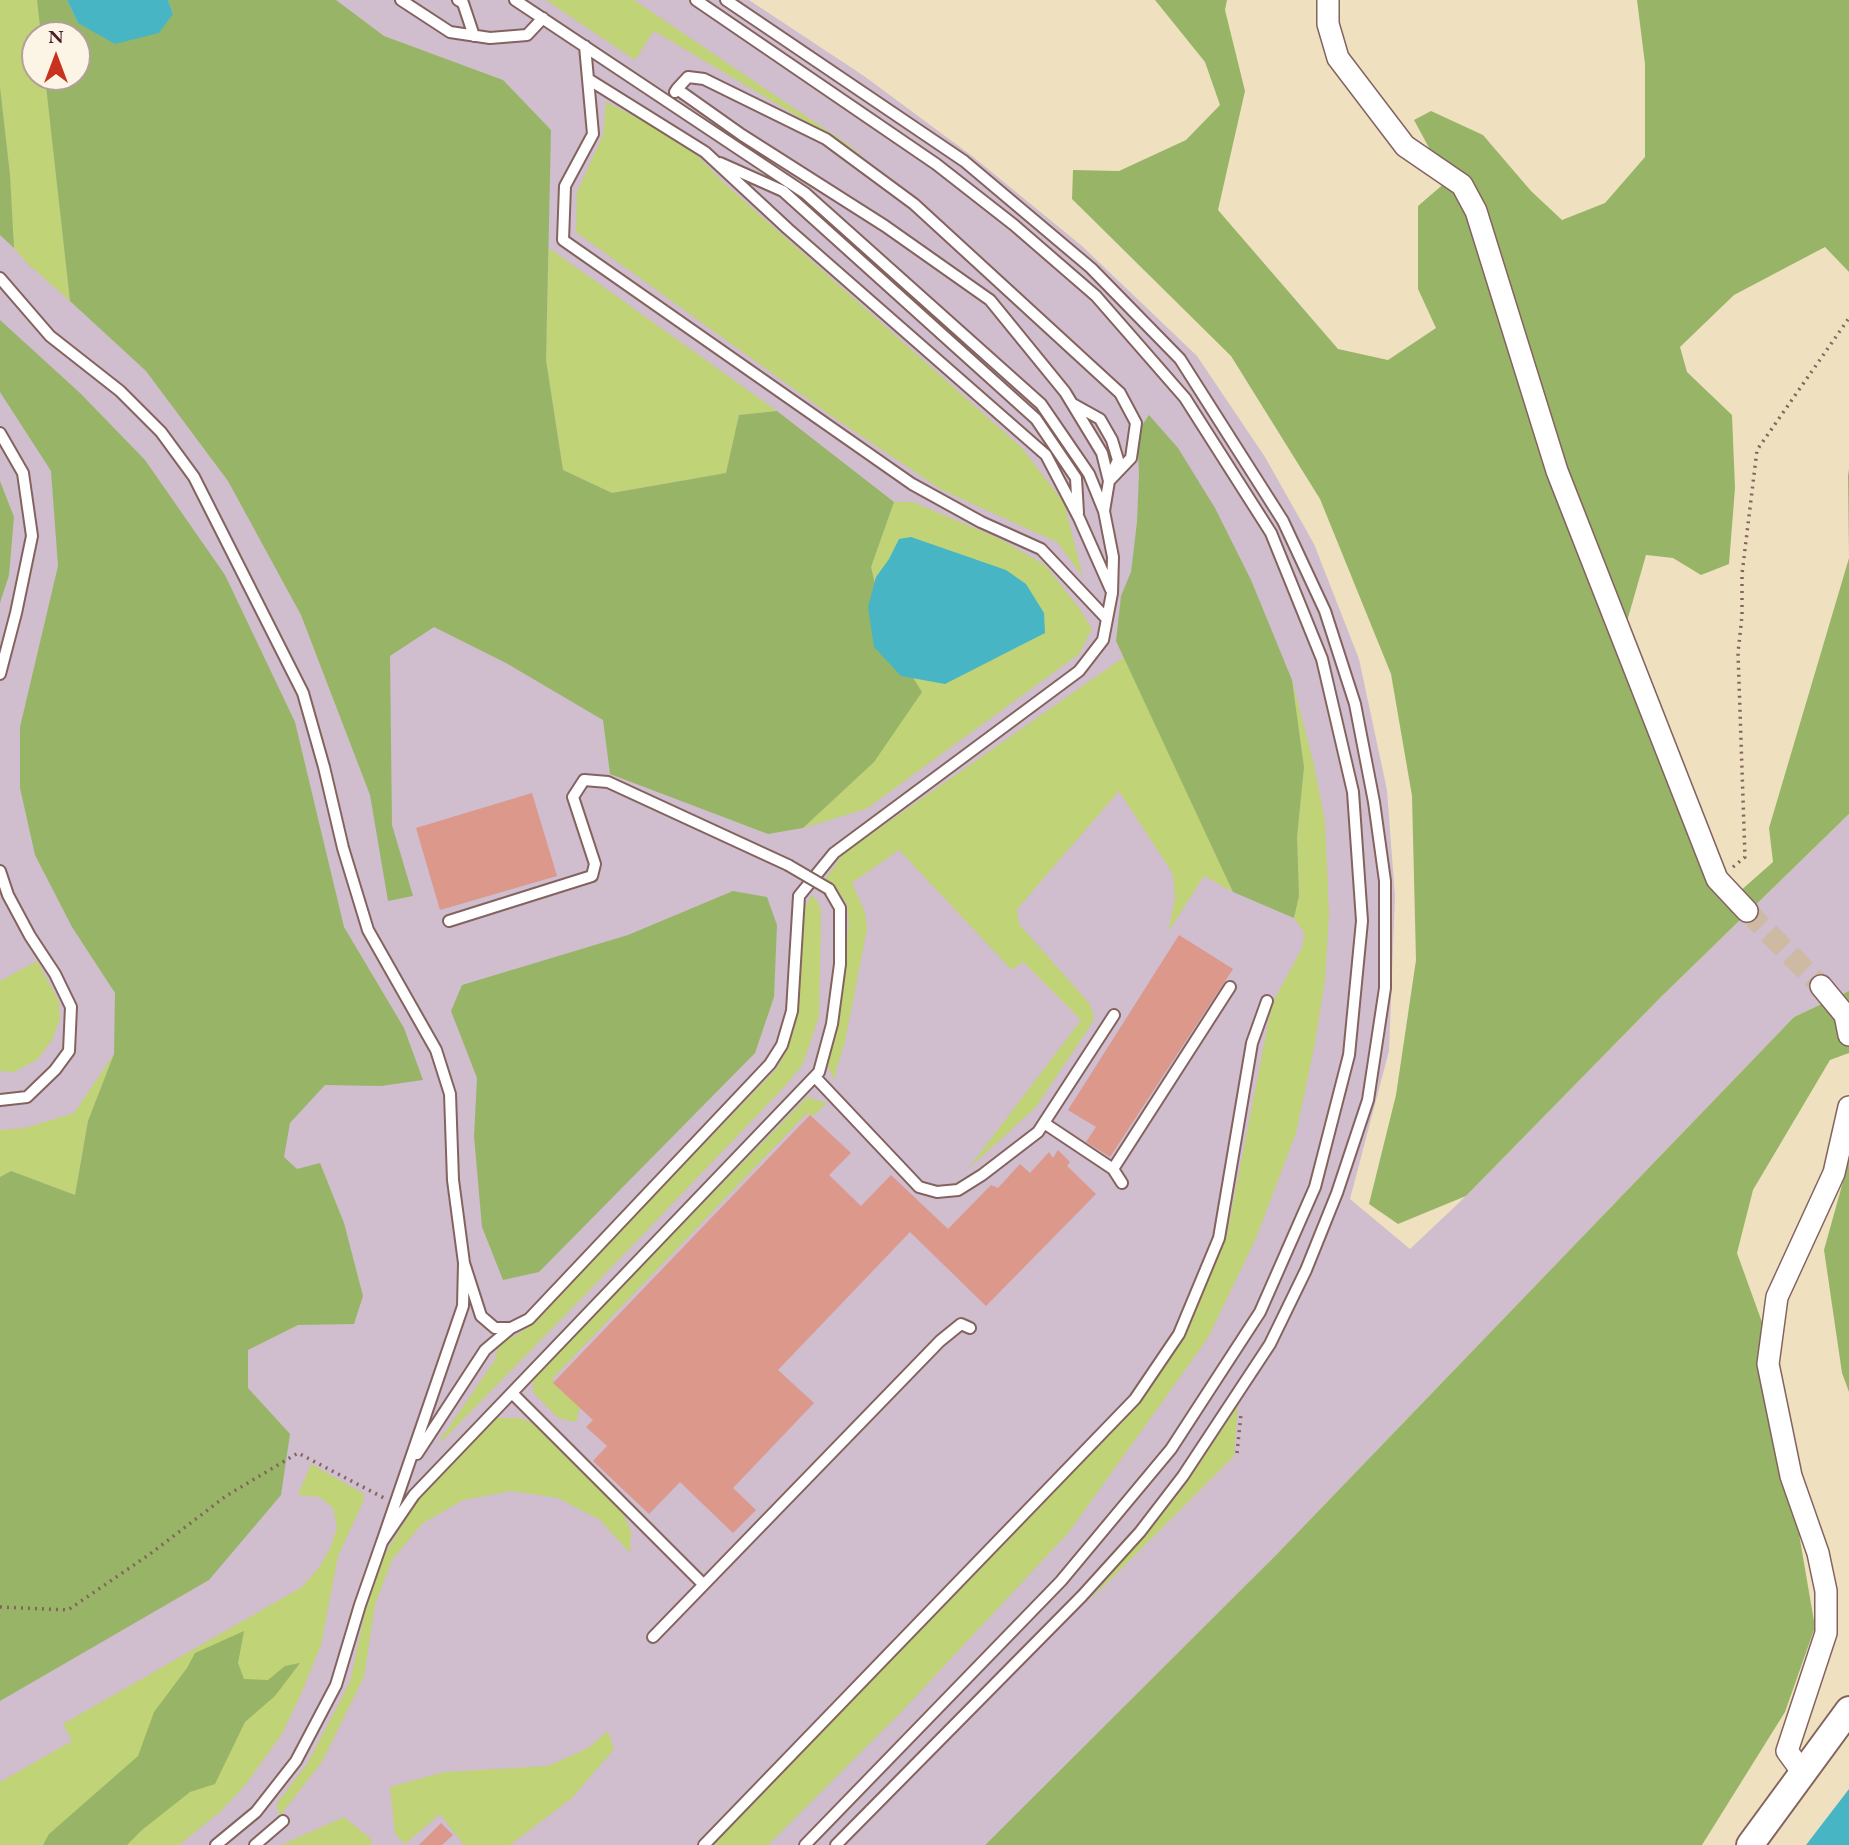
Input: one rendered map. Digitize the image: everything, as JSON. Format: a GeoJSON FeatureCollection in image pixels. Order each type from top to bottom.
{"type":"FeatureCollection","features":[{"type":"Feature","properties":{"kind":"street"},"geometry":{"type":"LineString","coordinates":[[1328,0],[1328,24],[1338,58],[1405,146],[1462,185],[1475,211],[1557,471],[1717,879],[1747,911]]}},
{"type":"Feature","properties":{"kind":"street"},"geometry":{"type":"LineString","coordinates":[[1821,986],[1844,1015],[1849,1035]]}},
{"type":"Feature","properties":{"kind":"street"},"geometry":{"type":"LineString","coordinates":[[1803,1773],[1787,1751],[1826,1633],[1826,1591],[1818,1553],[1791,1476],[1768,1364],[1777,1297],[1834,1173],[1849,1107]]}},
{"type":"Feature","properties":{"kind":"street"},"geometry":{"type":"LineString","coordinates":[[1750,1845],[1849,1710]]}},
{"type":"Feature","properties":{"kind":"lane"},"geometry":{"type":"LineString","coordinates":[[401,0],[450,32],[474,36],[490,38],[527,35],[543,18]]}},
{"type":"Feature","properties":{"kind":"lane"},"geometry":{"type":"LineString","coordinates":[[458,0],[463,3],[474,36]]}},
{"type":"Feature","properties":{"kind":"lane"},"geometry":{"type":"LineString","coordinates":[[408,1468],[485,1350],[511,1328],[529,1319],[770,1064],[782,1045],[792,1011],[799,896],[834,853],[1079,671],[1103,640],[1112,593],[1112,556],[1104,511],[1089,474],[1041,404],[805,194],[515,0]]}},
{"type":"Feature","properties":{"kind":"lane"},"geometry":{"type":"LineString","coordinates":[[696,0],[936,164],[1014,225],[1096,296],[1185,398],[1271,533],[1322,659],[1353,792],[1362,921],[1349,1055],[1315,1187],[1260,1311],[1171,1449],[1061,1581],[805,1845]]}},
{"type":"Feature","properties":{"kind":"lane"},"geometry":{"type":"LineString","coordinates":[[726,0],[964,161],[1091,268],[1180,359],[1283,521],[1325,611],[1355,704],[1374,802],[1385,881],[1385,988],[1368,1100],[1337,1193],[1306,1270],[1270,1344],[1183,1476],[1140,1532],[1082,1596],[836,1845]]}},
{"type":"Feature","properties":{"kind":"lane"},"geometry":{"type":"LineString","coordinates":[[585,46],[593,134],[565,186],[563,240],[912,484],[981,522],[1041,549],[1107,619]]}},
{"type":"Feature","properties":{"kind":"lane"},"geometry":{"type":"LineString","coordinates":[[668,102],[688,77],[704,79],[826,139],[914,204],[1120,393],[1136,423],[1131,458],[1109,481]]}},
{"type":"Feature","properties":{"kind":"lane"},"geometry":{"type":"LineString","coordinates":[[588,79],[705,152],[788,229],[1046,455],[1079,518],[1112,593]]}},
{"type":"Feature","properties":{"kind":"lane"},"geometry":{"type":"LineString","coordinates":[[677,89],[742,135],[885,226],[990,299],[1065,392],[1102,453],[1109,481]]}},
{"type":"Feature","properties":{"kind":"lane"},"geometry":{"type":"LineString","coordinates":[[712,158],[783,191],[1036,419],[1076,478],[1079,518]]}},
{"type":"Feature","properties":{"kind":"lane"},"geometry":{"type":"LineString","coordinates":[[0,278],[50,336],[120,391],[161,432],[194,477],[303,693],[343,848],[368,930],[436,1050],[450,1094],[453,1180],[464,1264],[463,1306],[360,1605],[336,1685],[296,1761],[256,1812],[216,1845]]}},
{"type":"Feature","properties":{"kind":"lane"},"geometry":{"type":"LineString","coordinates":[[1071,402],[1100,419],[1112,440],[1118,460],[1109,481],[1104,511]]}},
{"type":"Feature","properties":{"kind":"lane"},"geometry":{"type":"LineString","coordinates":[[0,433],[23,473],[32,536],[0,674]]}},
{"type":"Feature","properties":{"kind":"lane"},"geometry":{"type":"LineString","coordinates":[[382,1542],[414,1495],[820,1072],[832,1024],[840,964],[840,908],[829,889],[788,865],[608,782],[584,780],[573,797],[595,863],[592,876],[449,921]]}},
{"type":"Feature","properties":{"kind":"lane"},"geometry":{"type":"LineString","coordinates":[[0,871],[8,895],[55,974],[71,1007],[68,1051],[55,1070],[27,1097],[0,1100]]}},
{"type":"Feature","properties":{"kind":"lane"},"geometry":{"type":"LineString","coordinates":[[1113,1169],[1230,987]]}},
{"type":"Feature","properties":{"kind":"lane"},"geometry":{"type":"LineString","coordinates":[[704,1845],[1135,1399],[1172,1345],[1219,1238],[1252,1043],[1267,1001]]}},
{"type":"Feature","properties":{"kind":"lane"},"geometry":{"type":"LineString","coordinates":[[815,1077],[919,1187],[937,1192],[958,1190],[1038,1132],[1114,1015]]}},
{"type":"Feature","properties":{"kind":"lane"},"geometry":{"type":"LineString","coordinates":[[1044,1123],[1113,1169],[1122,1184]]}},
{"type":"Feature","properties":{"kind":"lane"},"geometry":{"type":"LineString","coordinates":[[464,1264],[481,1316],[495,1328],[511,1328]]}},
{"type":"Feature","properties":{"kind":"lane"},"geometry":{"type":"LineString","coordinates":[[653,1637],[940,1341],[961,1324],[970,1328]]}},
{"type":"Feature","properties":{"kind":"lane"},"geometry":{"type":"LineString","coordinates":[[512,1393],[703,1584]]}},
{"type":"Feature","properties":{"kind":"lane"},"geometry":{"type":"LineString","coordinates":[[255,1845],[283,1821]]}},
{"type":"Feature","properties":{"kind":"path"},"geometry":{"type":"LineString","coordinates":[[1717,879],[1745,857],[1738,653],[1742,616],[1742,574],[1757,450],[1849,318]]}},
{"type":"Feature","properties":{"kind":"path"},"geometry":{"type":"LineString","coordinates":[[0,1607],[68,1610],[150,1554],[226,1496],[298,1453],[395,1504]]}},
{"type":"Feature","properties":{"kind":"shaded area"},"geometry":{"type":"Polygon","coordinates":[[[0,0],[749,0],[864,76],[972,156],[1082,246],[1197,356],[1265,457],[1314,544],[1359,659],[1387,790],[1395,897],[1389,1051],[1350,1199],[1410,1249],[1466,1196],[1660,998],[1849,814],[1849,991],[1794,1017],[1276,1555],[985,1845],[0,1845],[0,0]]]}},
{"type":"Feature","properties":{"kind":"green space"},"geometry":{"type":"Polygon","coordinates":[[[0,0],[37,0],[39,21],[21,21],[21,91],[47,91],[70,301],[14,248],[10,175],[0,87],[0,0]]]}},
{"type":"Feature","properties":{"kind":"green space"},"geometry":{"type":"Polygon","coordinates":[[[37,0],[67,0],[77,21],[39,21],[37,0]]]}},
{"type":"Feature","properties":{"kind":"green space"},"geometry":{"type":"Polygon","coordinates":[[[168,0],[336,0],[384,36],[503,80],[551,130],[546,360],[563,470],[612,493],[726,473],[739,415],[777,411],[894,502],[871,567],[888,638],[922,692],[874,762],[803,828],[768,834],[610,774],[603,720],[506,663],[434,627],[390,656],[392,825],[413,896],[388,901],[370,795],[301,615],[228,481],[146,371],[70,301],[47,91],[91,91],[91,22],[173,14],[168,0]]]}},
{"type":"Feature","properties":{"kind":"green space"},"geometry":{"type":"Polygon","coordinates":[[[546,0],[634,0],[868,158],[654,31],[635,60],[546,0]]]}},
{"type":"Feature","properties":{"kind":"green space"},"geometry":{"type":"Polygon","coordinates":[[[1155,0],[1227,0],[1225,10],[1245,91],[1218,210],[1338,349],[1388,360],[1436,328],[1418,289],[1418,206],[1447,181],[1414,120],[1431,111],[1483,135],[1531,191],[1562,220],[1605,203],[1645,157],[1645,64],[1637,0],[1849,0],[1849,272],[1825,247],[1734,295],[1680,347],[1687,372],[1732,415],[1735,488],[1729,564],[1701,575],[1673,558],[1646,555],[1626,625],[1707,876],[1738,893],[1773,862],[1769,828],[1849,558],[1849,814],[1660,998],[1466,1196],[1398,1224],[1369,1204],[1396,1095],[1416,960],[1412,796],[1391,674],[1320,499],[1231,356],[1072,199],[1073,170],[1119,171],[1186,140],[1220,105],[1205,62],[1155,0]]]}},
{"type":"Feature","properties":{"kind":"green space"},"geometry":{"type":"Polygon","coordinates":[[[0,87],[10,175],[14,248],[0,235],[0,87]]]}},
{"type":"Feature","properties":{"kind":"green space"},"geometry":{"type":"Polygon","coordinates":[[[606,102],[683,141],[724,183],[1022,448],[1064,503],[1083,577],[1057,542],[942,490],[833,417],[576,232],[577,192],[603,135],[606,102]]]}},
{"type":"Feature","properties":{"kind":"green space"},"geometry":{"type":"Polygon","coordinates":[[[549,248],[777,411],[739,415],[726,473],[612,493],[563,470],[546,360],[549,248]]]}},
{"type":"Feature","properties":{"kind":"green space"},"geometry":{"type":"Polygon","coordinates":[[[0,320],[80,393],[145,460],[225,575],[295,722],[344,927],[404,1028],[423,1080],[381,1086],[325,1085],[290,1123],[284,1157],[297,1169],[320,1163],[344,1223],[363,1296],[354,1324],[298,1325],[248,1350],[248,1388],[290,1434],[281,1495],[209,1580],[0,1701],[0,1177],[11,1171],[75,1195],[88,1121],[114,1054],[115,993],[72,927],[35,855],[20,788],[20,727],[58,566],[51,471],[0,392],[0,320]]]}},
{"type":"Feature","properties":{"kind":"green space"},"geometry":{"type":"Polygon","coordinates":[[[1149,415],[1178,448],[1215,508],[1251,580],[1292,680],[1304,767],[1297,837],[1299,896],[1294,918],[1233,892],[1116,641],[1121,596],[1131,572],[1137,522],[1137,433],[1149,415]]]}},
{"type":"Feature","properties":{"kind":"green space"},"geometry":{"type":"Polygon","coordinates":[[[1849,469],[1849,558],[1848,476],[1849,469]]]}},
{"type":"Feature","properties":{"kind":"green space"},"geometry":{"type":"Polygon","coordinates":[[[0,481],[14,517],[9,575],[0,603],[0,481]]]}},
{"type":"Feature","properties":{"kind":"green space"},"geometry":{"type":"Polygon","coordinates":[[[894,502],[913,502],[1000,539],[1045,565],[1092,629],[1079,654],[866,809],[803,828],[874,762],[888,638],[871,566],[894,502]]]}},
{"type":"Feature","properties":{"kind":"green space"},"geometry":{"type":"Polygon","coordinates":[[[1124,657],[1233,892],[1204,876],[1168,932],[1175,899],[1173,874],[1119,791],[1017,909],[1019,924],[1089,1003],[1094,1016],[1092,1023],[1036,1107],[968,1169],[1081,1020],[1023,962],[1012,970],[899,850],[852,883],[865,912],[867,929],[835,1080],[827,1065],[833,1041],[849,924],[847,904],[826,878],[844,853],[1124,657]]]}},
{"type":"Feature","properties":{"kind":"green space"},"geometry":{"type":"Polygon","coordinates":[[[1292,680],[1313,760],[1325,822],[1329,914],[1325,980],[1296,1133],[1256,1238],[1208,1338],[1069,1532],[904,1709],[768,1845],[712,1845],[1138,1405],[1182,1339],[1226,1239],[1272,1004],[1303,946],[1304,932],[1294,918],[1299,896],[1297,837],[1304,767],[1292,680]]]}},
{"type":"Feature","properties":{"kind":"green space"},"geometry":{"type":"Polygon","coordinates":[[[733,891],[767,897],[777,925],[774,997],[755,1053],[539,1272],[503,1280],[482,1227],[474,1136],[477,1078],[451,1011],[462,985],[628,935],[733,891]]]}},
{"type":"Feature","properties":{"kind":"green space"},"geometry":{"type":"Polygon","coordinates":[[[812,895],[821,910],[819,1016],[803,1064],[785,1086],[441,1442],[495,1360],[499,1342],[528,1327],[778,1067],[788,1045],[796,1010],[800,923],[812,895]]]}},
{"type":"Feature","properties":{"kind":"green space"},"geometry":{"type":"Polygon","coordinates":[[[37,961],[59,1001],[60,1019],[52,1040],[38,1059],[14,1072],[0,1071],[0,981],[37,961]]]}},
{"type":"Feature","properties":{"kind":"green space"},"geometry":{"type":"Polygon","coordinates":[[[1849,991],[1849,1053],[1830,1060],[1753,1190],[1737,1253],[1763,1325],[1768,1418],[1798,1528],[1815,1627],[1785,1712],[1702,1845],[985,1845],[1276,1555],[1794,1017],[1849,991]]]}},
{"type":"Feature","properties":{"kind":"green space"},"geometry":{"type":"Polygon","coordinates":[[[114,1054],[88,1121],[75,1195],[11,1171],[0,1177],[0,1130],[25,1128],[74,1113],[114,1054]]]}},
{"type":"Feature","properties":{"kind":"green space"},"geometry":{"type":"Polygon","coordinates":[[[807,1097],[827,1103],[813,1116],[807,1113],[552,1379],[580,1407],[576,1422],[558,1418],[533,1392],[533,1380],[540,1370],[807,1097]]]}},
{"type":"Feature","properties":{"kind":"green space"},"geometry":{"type":"Polygon","coordinates":[[[1849,1160],[1849,1392],[1842,1373],[1824,1250],[1849,1160]]]}},
{"type":"Feature","properties":{"kind":"green space"},"geometry":{"type":"Polygon","coordinates":[[[1238,1405],[1234,1456],[1087,1603],[1182,1489],[1238,1405]]]}},
{"type":"Feature","properties":{"kind":"green space"},"geometry":{"type":"Polygon","coordinates":[[[497,1418],[520,1418],[535,1424],[620,1506],[631,1531],[630,1553],[600,1520],[558,1498],[511,1491],[463,1500],[422,1524],[392,1560],[375,1605],[364,1677],[322,1762],[279,1817],[277,1803],[307,1764],[350,1682],[367,1603],[384,1555],[419,1498],[497,1418]]]}},
{"type":"Feature","properties":{"kind":"green space"},"geometry":{"type":"Polygon","coordinates":[[[311,1464],[364,1494],[364,1500],[338,1556],[321,1645],[301,1694],[282,1734],[246,1784],[221,1811],[179,1845],[0,1845],[0,1782],[72,1741],[63,1724],[302,1587],[320,1566],[337,1528],[333,1508],[320,1497],[298,1495],[311,1464]]]}},
{"type":"Feature","properties":{"kind":"green space"},"geometry":{"type":"Polygon","coordinates":[[[244,1631],[238,1663],[244,1679],[268,1680],[285,1666],[300,1663],[275,1696],[245,1722],[215,1784],[190,1792],[127,1845],[43,1845],[49,1834],[138,1756],[154,1712],[195,1653],[244,1631]]]}},
{"type":"Feature","properties":{"kind":"green space"},"geometry":{"type":"Polygon","coordinates":[[[608,1731],[614,1749],[572,1798],[510,1845],[464,1845],[440,1814],[405,1844],[395,1834],[390,1787],[444,1772],[548,1766],[588,1748],[608,1731]]]}},
{"type":"Feature","properties":{"kind":"green space"},"geometry":{"type":"Polygon","coordinates":[[[344,1817],[372,1840],[370,1845],[281,1845],[344,1817]]]}},
{"type":"Feature","properties":{"kind":"water"},"geometry":{"type":"Polygon","coordinates":[[[67,0],[168,0],[173,14],[159,33],[115,44],[91,30],[91,21],[77,21],[67,0]]]}},
{"type":"Feature","properties":{"kind":"water"},"geometry":{"type":"Polygon","coordinates":[[[911,537],[1006,570],[1026,584],[1044,613],[1045,633],[945,684],[901,676],[874,647],[868,607],[876,577],[899,539],[911,537]]]}},
{"type":"Feature","properties":{"kind":"water"},"geometry":{"type":"Polygon","coordinates":[[[1849,1789],[1849,1845],[1806,1845],[1849,1789]]]}},
{"type":"Feature","properties":{"kind":"building"},"geometry":{"type":"Polygon","coordinates":[[[532,793],[557,876],[440,910],[416,828],[532,793]]]}},
{"type":"Feature","properties":{"kind":"building"},"geometry":{"type":"Polygon","coordinates":[[[1179,935],[1233,969],[1110,1157],[1086,1142],[1096,1127],[1068,1110],[1179,935]]]}},
{"type":"Feature","properties":{"kind":"building"},"geometry":{"type":"Polygon","coordinates":[[[810,1115],[851,1153],[829,1175],[861,1206],[891,1175],[948,1229],[991,1185],[998,1188],[1020,1164],[1030,1173],[1049,1152],[1053,1158],[1058,1150],[1070,1162],[1067,1166],[1096,1194],[986,1306],[910,1232],[778,1370],[814,1403],[733,1488],[756,1510],[733,1533],[680,1482],[649,1514],[593,1461],[607,1446],[586,1427],[593,1420],[553,1383],[810,1115]]]}},
{"type":"Feature","properties":{"kind":"building"},"geometry":{"type":"Polygon","coordinates":[[[441,1823],[453,1835],[442,1845],[419,1845],[441,1823]]]}},
{"type":"Feature","properties":{"kind":"tunnel"},"geometry":{"type":"LineString","coordinates":[[1747,911],[1821,986]]}}]}
